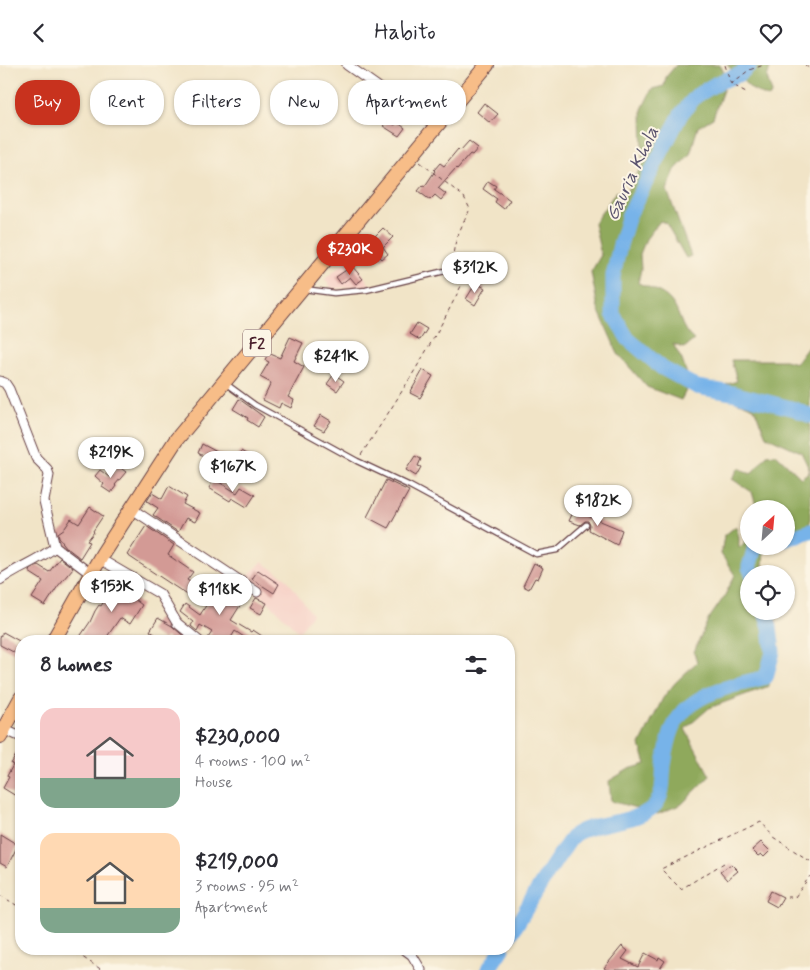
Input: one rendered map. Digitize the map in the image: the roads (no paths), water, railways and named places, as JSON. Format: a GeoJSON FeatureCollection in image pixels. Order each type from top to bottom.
{"type":"FeatureCollection","features":[{"type":"Feature","properties":{"kind":"main road","name":"F2"},"geometry":{"type":"LineString","coordinates":[[466,91],[488,65]]}},
{"type":"Feature","properties":{"kind":"main road","name":"F2"},"geometry":{"type":"LineString","coordinates":[[56,635],[100,559],[176,440],[437,125]]}},
{"type":"Feature","properties":{"kind":"main road"},"geometry":{"type":"LineString","coordinates":[[2,732],[15,709]]}},
{"type":"Feature","properties":{"kind":"street"},"geometry":{"type":"LineString","coordinates":[[347,65],[368,80]]}},
{"type":"Feature","properties":{"kind":"street"},"geometry":{"type":"LineString","coordinates":[[0,381],[5,383],[9,389],[36,458],[47,469],[49,475],[44,501],[54,547],[91,574]]}},
{"type":"Feature","properties":{"kind":"street"},"geometry":{"type":"LineString","coordinates":[[132,509],[257,592]]}},
{"type":"Feature","properties":{"kind":"street"},"geometry":{"type":"LineString","coordinates":[[0,580],[7,574],[44,556],[54,547]]}},
{"type":"Feature","properties":{"kind":"street"},"geometry":{"type":"LineString","coordinates":[[100,559],[160,594],[177,623],[192,635]]}},
{"type":"Feature","properties":{"kind":"street"},"geometry":{"type":"LineString","coordinates":[[2,732],[15,735]]}},
{"type":"Feature","properties":{"kind":"street"},"geometry":{"type":"LineString","coordinates":[[412,955],[420,970]]}},
{"type":"Feature","properties":{"kind":"lane"},"geometry":{"type":"LineString","coordinates":[[302,289],[334,293],[366,290],[453,269],[461,270],[465,279]]}},
{"type":"Feature","properties":{"kind":"lane"},"geometry":{"type":"LineString","coordinates":[[224,382],[255,405],[357,461],[410,486],[536,554],[557,550],[586,525]]}},
{"type":"Feature","properties":{"kind":"waterway","name":"Gauria Khola"},"geometry":{"type":"LineString","coordinates":[[750,65],[740,74],[717,83],[696,96],[681,114],[629,215],[613,276],[613,314],[628,339],[662,368],[697,387],[732,393],[795,409],[810,416]]}},
{"type":"Feature","properties":{"kind":"waterway","name":"Gauria Khola"},"geometry":{"type":"LineString","coordinates":[[795,536],[810,531]]}},
{"type":"Feature","properties":{"kind":"waterway","name":"Gauria Khola"},"geometry":{"type":"LineString","coordinates":[[750,565],[753,555]]}},
{"type":"Feature","properties":{"kind":"waterway","name":"Gauria Khola"},"geometry":{"type":"LineString","coordinates":[[515,927],[549,871],[574,835],[592,827],[638,816],[655,805],[662,790],[667,746],[671,733],[680,716],[689,706],[713,692],[766,677],[773,652],[768,620]]}},
{"type":"Feature","properties":{"kind":"waterway","name":"Gauria Khola"},"geometry":{"type":"LineString","coordinates":[[488,970],[498,955]]}}]}
